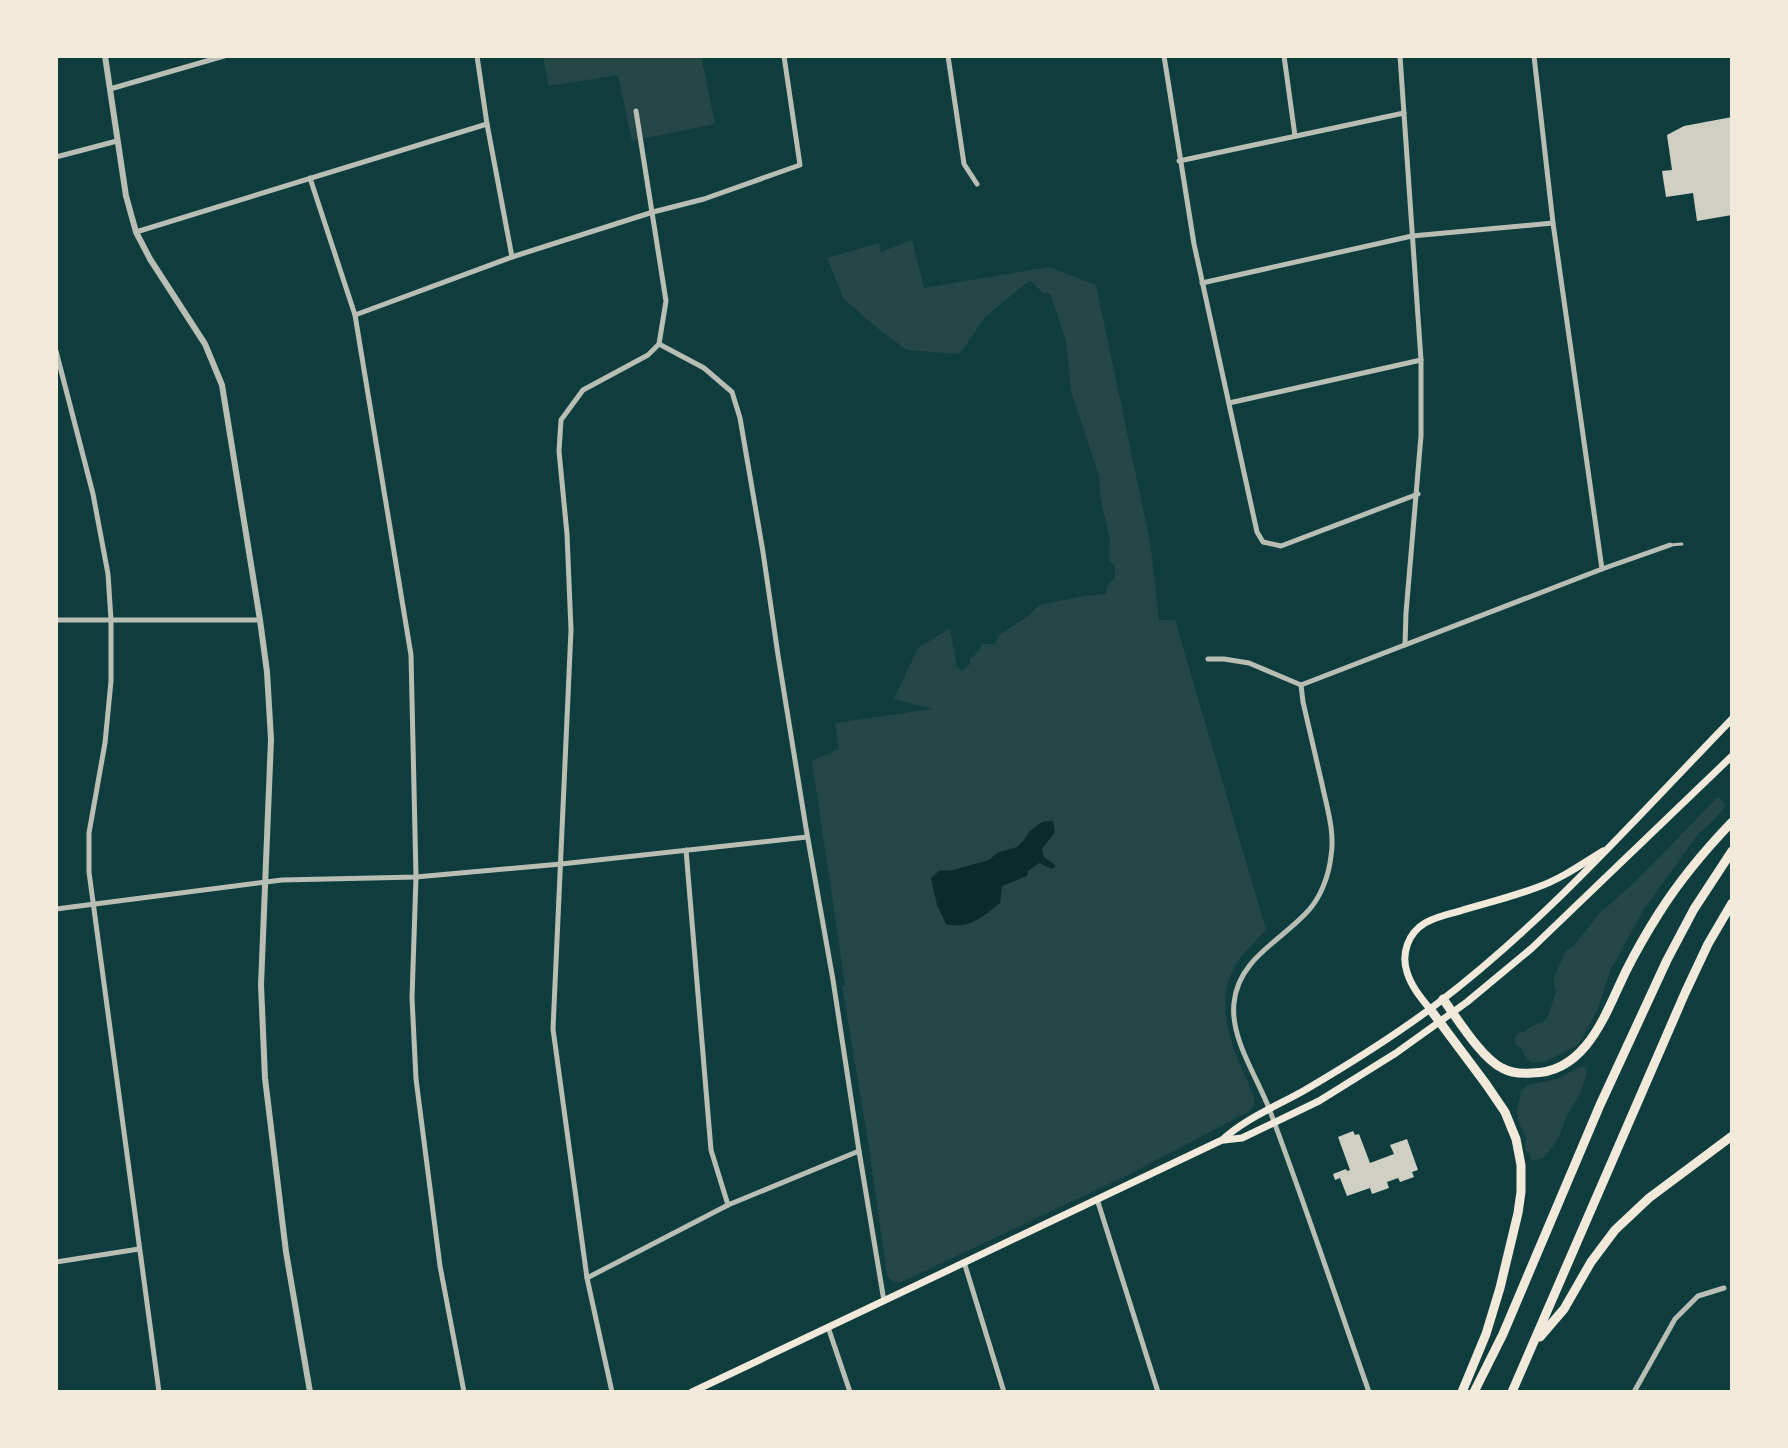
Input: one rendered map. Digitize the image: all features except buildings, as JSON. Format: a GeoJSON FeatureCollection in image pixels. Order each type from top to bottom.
{"type":"FeatureCollection","features":[{"type":"Feature","properties":{"kind":"highway"},"geometry":{"type":"LineString","coordinates":[[1443,999],[1486,1056],[1504,1069],[1540,1073],[1569,1062],[1595,1034],[1639,946],[1668,898],[1732,822]]}},
{"type":"Feature","properties":{"kind":"highway"},"geometry":{"type":"LineString","coordinates":[[1474,1392],[1503,1334],[1600,1105],[1667,960],[1699,900],[1732,851]]}},
{"type":"Feature","properties":{"kind":"highway"},"geometry":{"type":"LineString","coordinates":[[1512,1392],[1690,983],[1732,903]]}},
{"type":"Feature","properties":{"kind":"highway"},"geometry":{"type":"LineString","coordinates":[[1430,1009],[1505,1112],[1514,1133],[1521,1165],[1518,1213],[1500,1288],[1486,1334],[1462,1392]]}},
{"type":"Feature","properties":{"kind":"highway"},"geometry":{"type":"LineString","coordinates":[[1534,1342],[1564,1309],[1591,1262],[1615,1230],[1649,1198],[1732,1136]]}},
{"type":"Feature","properties":{"kind":"main road"},"geometry":{"type":"LineString","coordinates":[[692,1392],[1222,1140],[1236,1127],[1359,1058],[1430,1009],[1518,937],[1615,843],[1732,719]]}},
{"type":"Feature","properties":{"kind":"main road"},"geometry":{"type":"LineString","coordinates":[[1222,1140],[1242,1138],[1313,1104],[1440,1022],[1532,948],[1732,756]]}},
{"type":"Feature","properties":{"kind":"main road"},"geometry":{"type":"LineString","coordinates":[[1430,1009],[1411,983],[1405,965],[1408,942],[1418,928],[1433,919],[1560,878],[1615,843]]}},
{"type":"Feature","properties":{"kind":"street"},"geometry":{"type":"LineString","coordinates":[[105,56],[126,196],[136,232],[205,344],[222,385],[260,620],[271,739],[261,985],[266,1097],[286,1252],[310,1392]]}},
{"type":"Feature","properties":{"kind":"street"},"geometry":{"type":"LineString","coordinates":[[110,89],[224,56]]}},
{"type":"Feature","properties":{"kind":"street"},"geometry":{"type":"LineString","coordinates":[[477,56],[512,257]]}},
{"type":"Feature","properties":{"kind":"street"},"geometry":{"type":"LineString","coordinates":[[355,315],[512,257],[704,199],[800,165],[784,56]]}},
{"type":"Feature","properties":{"kind":"street"},"geometry":{"type":"LineString","coordinates":[[948,56],[964,164],[977,184]]}},
{"type":"Feature","properties":{"kind":"street"},"geometry":{"type":"LineString","coordinates":[[1164,56],[1179,161],[1202,283],[1257,532],[1263,542],[1281,546],[1418,494]]}},
{"type":"Feature","properties":{"kind":"street"},"geometry":{"type":"LineString","coordinates":[[1284,56],[1295,136]]}},
{"type":"Feature","properties":{"kind":"street"},"geometry":{"type":"LineString","coordinates":[[1400,56],[1421,360],[1418,494],[1405,645]]}},
{"type":"Feature","properties":{"kind":"street"},"geometry":{"type":"LineString","coordinates":[[1534,56],[1553,223],[1602,569]]}},
{"type":"Feature","properties":{"kind":"street"},"geometry":{"type":"LineString","coordinates":[[612,1392],[587,1278],[553,1029],[571,630],[567,534],[559,451],[561,420],[583,390],[648,355],[659,344],[666,301],[636,111]]}},
{"type":"Feature","properties":{"kind":"street"},"geometry":{"type":"LineString","coordinates":[[1179,161],[1404,113]]}},
{"type":"Feature","properties":{"kind":"street"},"geometry":{"type":"LineString","coordinates":[[136,232],[487,124]]}},
{"type":"Feature","properties":{"kind":"street"},"geometry":{"type":"LineString","coordinates":[[56,157],[117,141]]}},
{"type":"Feature","properties":{"kind":"street"},"geometry":{"type":"LineString","coordinates":[[310,178],[355,315],[411,655],[416,877],[412,998],[416,1079],[440,1266],[464,1392]]}},
{"type":"Feature","properties":{"kind":"street"},"geometry":{"type":"LineString","coordinates":[[1202,283],[1412,236],[1553,223]]}},
{"type":"Feature","properties":{"kind":"street"},"geometry":{"type":"LineString","coordinates":[[659,344],[704,368],[732,392],[740,418],[884,1301]]}},
{"type":"Feature","properties":{"kind":"street"},"geometry":{"type":"LineString","coordinates":[[56,351],[93,494],[108,574],[111,681],[105,743],[89,833],[89,872],[159,1392]]}},
{"type":"Feature","properties":{"kind":"street"},"geometry":{"type":"LineString","coordinates":[[1229,403],[1421,360]]}},
{"type":"Feature","properties":{"kind":"street"},"geometry":{"type":"LineString","coordinates":[[1208,659],[1249,663],[1301,685],[1670,545]]}},
{"type":"Feature","properties":{"kind":"street"},"geometry":{"type":"LineString","coordinates":[[56,620],[260,620]]}},
{"type":"Feature","properties":{"kind":"street"},"geometry":{"type":"LineString","coordinates":[[1301,685],[1332,831],[1331,860],[1322,889],[1310,909],[1252,962],[1240,980],[1234,1002],[1234,1017],[1239,1038],[1270,1109],[1369,1392]]}},
{"type":"Feature","properties":{"kind":"street"},"geometry":{"type":"LineString","coordinates":[[56,909],[265,881],[416,877],[807,837]]}},
{"type":"Feature","properties":{"kind":"street"},"geometry":{"type":"LineString","coordinates":[[686,850],[711,1150],[728,1205]]}},
{"type":"Feature","properties":{"kind":"street"},"geometry":{"type":"LineString","coordinates":[[587,1278],[728,1205],[859,1151]]}},
{"type":"Feature","properties":{"kind":"street"},"geometry":{"type":"LineString","coordinates":[[1097,1199],[1158,1392]]}},
{"type":"Feature","properties":{"kind":"street"},"geometry":{"type":"LineString","coordinates":[[56,1262],[139,1249]]}},
{"type":"Feature","properties":{"kind":"street"},"geometry":{"type":"LineString","coordinates":[[964,1262],[1004,1392]]}},
{"type":"Feature","properties":{"kind":"street"},"geometry":{"type":"LineString","coordinates":[[1634,1392],[1675,1319],[1698,1296],[1724,1288]]}},
{"type":"Feature","properties":{"kind":"street"},"geometry":{"type":"LineString","coordinates":[[828,1327],[850,1392]]}},
{"type":"Feature","properties":{"kind":"lane"},"geometry":{"type":"LineString","coordinates":[[1670,545],[1682,544]]}},
{"type":"Feature","properties":{"kind":"shaded area"},"geometry":{"type":"Polygon","coordinates":[[[543,56],[701,56],[715,124],[632,141],[618,75],[549,86],[543,56]]]}},
{"type":"Feature","properties":{"kind":"shaded area"},"geometry":{"type":"Polygon","coordinates":[[[912,240],[924,288],[1049,267],[1096,285],[1150,542],[1159,620],[1175,620],[1266,930],[1240,958],[1226,992],[1228,1028],[1254,1096],[1250,1111],[1130,1174],[899,1282],[892,1281],[887,1275],[842,986],[845,985],[812,761],[839,749],[835,723],[932,709],[894,699],[918,648],[950,628],[957,667],[962,671],[983,644],[995,644],[999,635],[1039,605],[1106,594],[1107,586],[1115,578],[1115,566],[1109,561],[1110,540],[1100,496],[1099,476],[1071,391],[1066,341],[1050,293],[1043,293],[1030,280],[985,317],[960,354],[907,350],[844,299],[827,258],[879,243],[881,252],[912,240]]]}},
{"type":"Feature","properties":{"kind":"shaded area"},"geometry":{"type":"Polygon","coordinates":[[[1717,798],[1726,806],[1699,833],[1644,909],[1611,969],[1597,1011],[1578,1045],[1545,1062],[1532,1063],[1516,1045],[1515,1039],[1518,1033],[1548,1016],[1556,992],[1553,980],[1565,952],[1600,913],[1635,882],[1717,798]]]}},
{"type":"Feature","properties":{"kind":"shaded area"},"geometry":{"type":"Polygon","coordinates":[[[1053,821],[1055,832],[1042,849],[1044,857],[1056,866],[1052,869],[1039,863],[1028,871],[1027,876],[1002,886],[1000,903],[976,921],[962,925],[946,924],[937,905],[931,878],[939,871],[989,860],[997,853],[1017,847],[1042,822],[1053,821]]]}},
{"type":"Feature","properties":{"kind":"shaded area"},"geometry":{"type":"Polygon","coordinates":[[[1586,1067],[1587,1073],[1559,1137],[1544,1158],[1531,1161],[1530,1154],[1525,1150],[1526,1137],[1518,1121],[1521,1091],[1528,1085],[1557,1079],[1586,1067]]]}}]}
